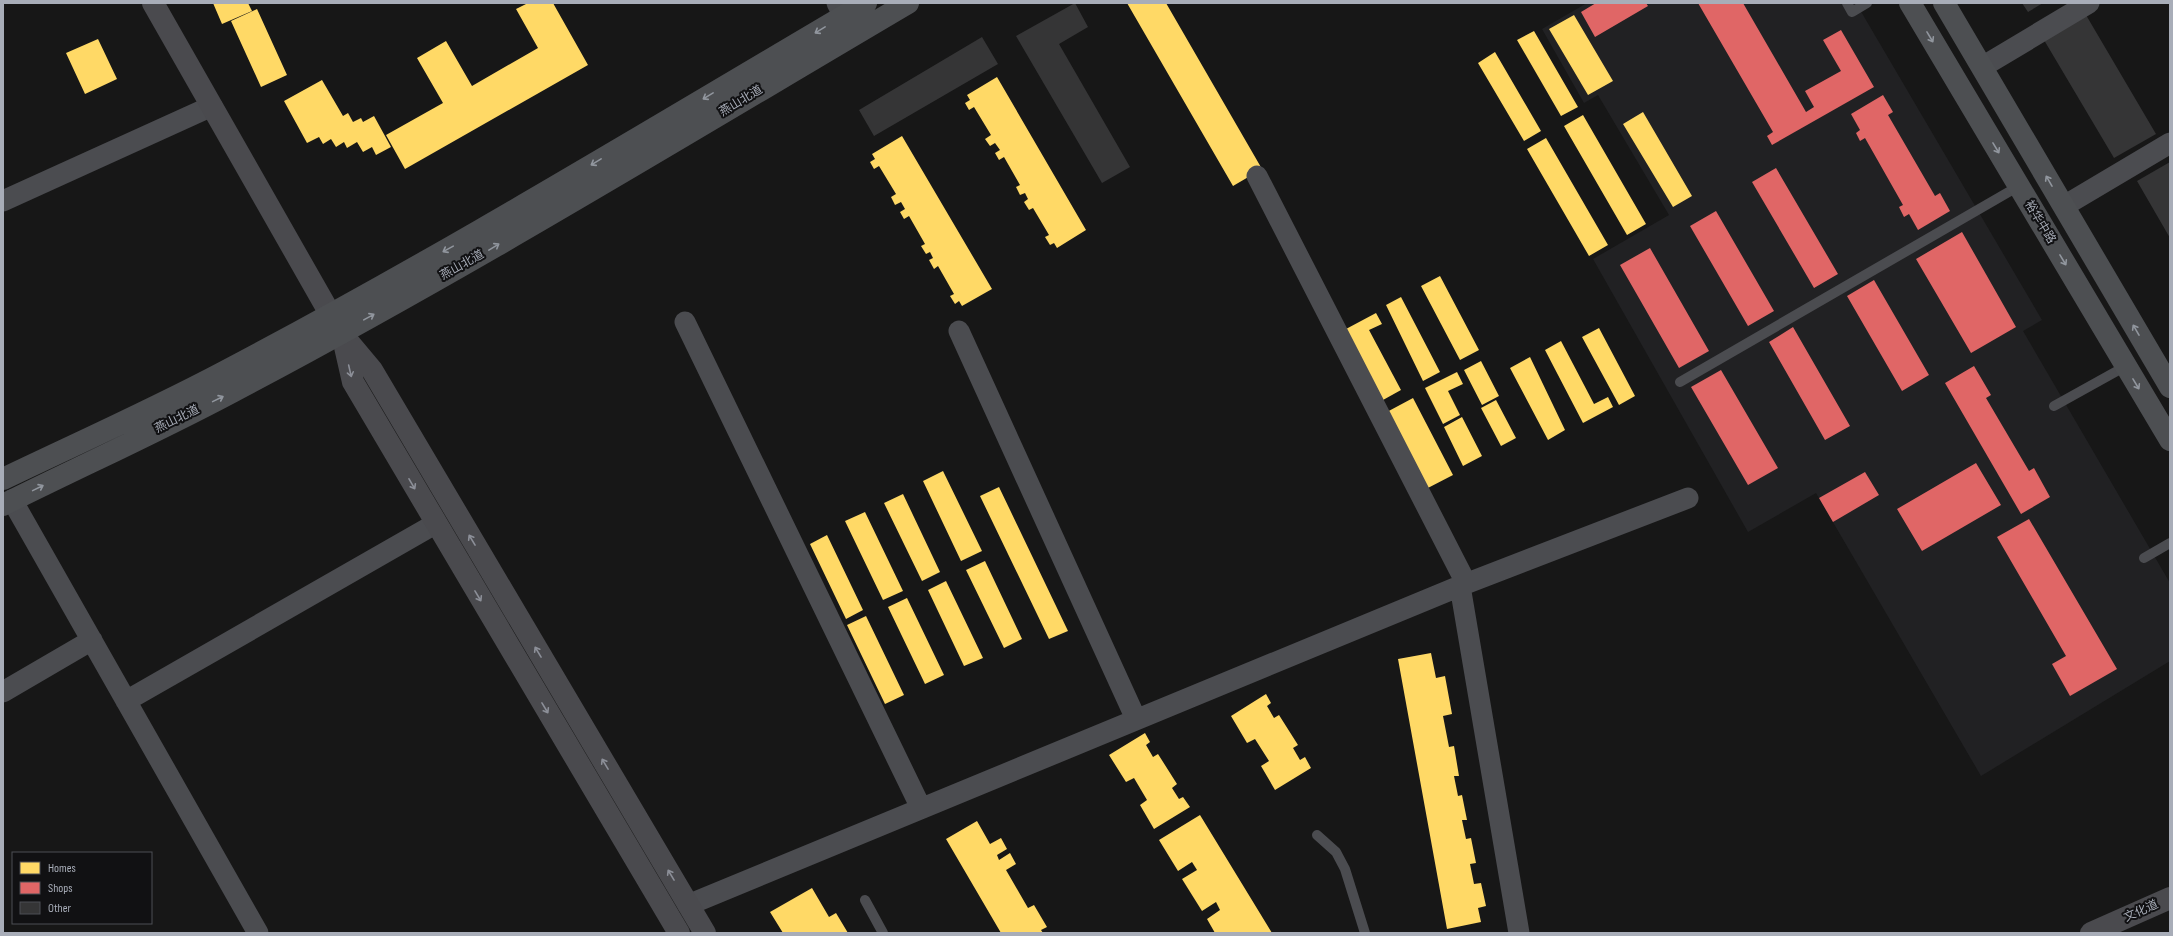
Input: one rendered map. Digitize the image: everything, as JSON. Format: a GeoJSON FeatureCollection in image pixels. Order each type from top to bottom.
{"type":"FeatureCollection","features":[{"type":"Feature","properties":{"kind":"main road"},"geometry":{"type":"LineString","coordinates":[[153,3],[331,314],[342,332],[372,370],[705,933]]}},
{"type":"Feature","properties":{"kind":"main road","name":"燕山北道"},"geometry":{"type":"LineString","coordinates":[[3,479],[220,374],[331,314],[468,238],[840,9],[866,3]]}},
{"type":"Feature","properties":{"kind":"main road","name":"燕山北道"},"geometry":{"type":"LineString","coordinates":[[8,502],[230,393],[342,332],[479,256],[908,3]]}},
{"type":"Feature","properties":{"kind":"main road","name":"裕华中路"},"geometry":{"type":"LineString","coordinates":[[1910,3],[2170,440]]}},
{"type":"Feature","properties":{"kind":"main road"},"geometry":{"type":"LineString","coordinates":[[1944,3],[2170,387]]}},
{"type":"Feature","properties":{"kind":"main road"},"geometry":{"type":"LineString","coordinates":[[342,332],[353,382],[679,933]]}},
{"type":"Feature","properties":{"kind":"main road","name":"文化道"},"geometry":{"type":"LineString","coordinates":[[2091,933],[2170,898]]}},
{"type":"Feature","properties":{"kind":"street"},"geometry":{"type":"LineString","coordinates":[[1982,66],[2088,3]]}},
{"type":"Feature","properties":{"kind":"street"},"geometry":{"type":"LineString","coordinates":[[3,201],[212,106]]}},
{"type":"Feature","properties":{"kind":"street"},"geometry":{"type":"LineString","coordinates":[[2064,206],[2170,143]]}},
{"type":"Feature","properties":{"kind":"street"},"geometry":{"type":"LineString","coordinates":[[1257,176],[1463,585],[1519,933]]}},
{"type":"Feature","properties":{"kind":"street"},"geometry":{"type":"LineString","coordinates":[[685,322],[921,808]]}},
{"type":"Feature","properties":{"kind":"street"},"geometry":{"type":"LineString","coordinates":[[959,331],[1136,719]]}},
{"type":"Feature","properties":{"kind":"street"},"geometry":{"type":"LineString","coordinates":[[688,904],[1463,585],[1688,498]]}},
{"type":"Feature","properties":{"kind":"street"},"geometry":{"type":"LineString","coordinates":[[8,502],[92,640],[258,933]]}},
{"type":"Feature","properties":{"kind":"street"},"geometry":{"type":"LineString","coordinates":[[126,701],[436,524]]}},
{"type":"Feature","properties":{"kind":"street"},"geometry":{"type":"LineString","coordinates":[[3,692],[92,640]]}},
{"type":"Feature","properties":{"kind":"lane"},"geometry":{"type":"LineString","coordinates":[[1847,3],[1852,12],[1867,3]]}},
{"type":"Feature","properties":{"kind":"lane"},"geometry":{"type":"LineString","coordinates":[[1680,382],[2018,186]]}},
{"type":"Feature","properties":{"kind":"lane"},"geometry":{"type":"LineString","coordinates":[[2054,406],[2126,366]]}},
{"type":"Feature","properties":{"kind":"lane"},"geometry":{"type":"LineString","coordinates":[[2144,558],[2170,543]]}},
{"type":"Feature","properties":{"kind":"lane"},"geometry":{"type":"LineString","coordinates":[[1317,835],[1336,852],[1345,869],[1365,933]]}},
{"type":"Feature","properties":{"kind":"lane"},"geometry":{"type":"LineString","coordinates":[[865,900],[883,933]]}},
{"type":"Feature","properties":{"kind":"shaded area"},"geometry":{"type":"Polygon","coordinates":[[[1587,3],[1856,3],[2042,320],[2023,331],[2170,583],[2170,661],[1981,776],[1816,493],[1748,532],[1593,259],[1669,215],[1598,95],[1584,103],[1542,29],[1587,3]]]}},
{"type":"Feature","properties":{"kind":"building: Homes"},"geometry":{"type":"Polygon","coordinates":[[[213,3],[248,3],[252,11],[222,24],[213,3]]]}},
{"type":"Feature","properties":{"kind":"building: Homes"},"geometry":{"type":"Polygon","coordinates":[[[528,3],[553,3],[588,65],[405,169],[386,135],[443,103],[417,58],[446,41],[472,86],[538,48],[516,9],[528,3]]]}},
{"type":"Feature","properties":{"kind":"building: Homes"},"geometry":{"type":"Polygon","coordinates":[[[1127,3],[1166,3],[1262,169],[1233,186],[1127,3]]]}},
{"type":"Feature","properties":{"kind":"building: Homes"},"geometry":{"type":"Polygon","coordinates":[[[257,9],[287,75],[261,87],[231,21],[257,9]]]}},
{"type":"Feature","properties":{"kind":"building: Homes"},"geometry":{"type":"Polygon","coordinates":[[[1574,15],[1613,81],[1588,95],[1549,29],[1574,15]]]}},
{"type":"Feature","properties":{"kind":"building: Homes"},"geometry":{"type":"Polygon","coordinates":[[[1534,31],[1578,107],[1561,116],[1517,40],[1534,31]]]}},
{"type":"Feature","properties":{"kind":"building: Homes"},"geometry":{"type":"Polygon","coordinates":[[[98,39],[117,79],[85,94],[66,53],[98,39]]]}},
{"type":"Feature","properties":{"kind":"building: Homes"},"geometry":{"type":"Polygon","coordinates":[[[1495,52],[1541,131],[1524,141],[1478,63],[1495,52]]]}},
{"type":"Feature","properties":{"kind":"building: Homes"},"geometry":{"type":"Polygon","coordinates":[[[997,77],[1086,230],[1057,248],[1054,243],[1050,245],[1045,237],[1049,235],[1033,208],[1029,210],[1024,202],[1028,199],[1025,193],[1020,195],[1016,187],[1020,185],[1004,157],[999,160],[995,153],[1000,150],[995,143],[990,146],[985,139],[991,135],[974,107],[969,110],[965,103],[970,100],[967,95],[997,77]]]}},
{"type":"Feature","properties":{"kind":"building: Homes"},"geometry":{"type":"Polygon","coordinates":[[[322,80],[343,116],[348,113],[353,122],[361,118],[363,122],[374,116],[391,147],[376,155],[372,147],[363,152],[357,142],[347,148],[344,142],[336,147],[331,139],[323,144],[319,137],[307,143],[284,101],[322,80]]]}},
{"type":"Feature","properties":{"kind":"building: Homes"},"geometry":{"type":"Polygon","coordinates":[[[1643,112],[1692,196],[1673,207],[1623,124],[1643,112]]]}},
{"type":"Feature","properties":{"kind":"building: Homes"},"geometry":{"type":"Polygon","coordinates":[[[1583,115],[1646,224],[1627,235],[1564,126],[1583,115]]]}},
{"type":"Feature","properties":{"kind":"building: Homes"},"geometry":{"type":"Polygon","coordinates":[[[902,136],[992,289],[962,306],[959,301],[955,304],[950,296],[954,294],[938,266],[934,269],[929,260],[933,258],[930,252],[926,254],[921,246],[925,244],[909,216],[904,219],[900,212],[905,209],[901,202],[895,205],[891,197],[896,194],[879,166],[874,169],[870,162],[875,159],[872,154],[902,136]]]}},
{"type":"Feature","properties":{"kind":"building: Homes"},"geometry":{"type":"Polygon","coordinates":[[[1546,138],[1608,245],[1589,256],[1527,149],[1546,138]]]}},
{"type":"Feature","properties":{"kind":"building: Homes"},"geometry":{"type":"Polygon","coordinates":[[[1440,276],[1479,350],[1460,360],[1421,286],[1440,276]]]}},
{"type":"Feature","properties":{"kind":"building: Homes"},"geometry":{"type":"Polygon","coordinates":[[[1401,297],[1440,372],[1423,381],[1386,305],[1401,297]]]}},
{"type":"Feature","properties":{"kind":"building: Homes"},"geometry":{"type":"Polygon","coordinates":[[[1376,313],[1382,324],[1369,330],[1401,390],[1383,400],[1346,329],[1376,313]]]}},
{"type":"Feature","properties":{"kind":"building: Homes"},"geometry":{"type":"Polygon","coordinates":[[[1599,328],[1635,396],[1619,405],[1582,337],[1599,328]]]}},
{"type":"Feature","properties":{"kind":"building: Homes"},"geometry":{"type":"Polygon","coordinates":[[[1561,341],[1594,404],[1608,397],[1613,407],[1583,423],[1545,350],[1561,341]]]}},
{"type":"Feature","properties":{"kind":"building: Homes"},"geometry":{"type":"Polygon","coordinates":[[[1530,357],[1565,430],[1548,440],[1510,368],[1530,357]]]}},
{"type":"Feature","properties":{"kind":"building: Homes"},"geometry":{"type":"Polygon","coordinates":[[[1481,361],[1499,396],[1482,405],[1464,370],[1481,361]]]}},
{"type":"Feature","properties":{"kind":"building: Homes"},"geometry":{"type":"Polygon","coordinates":[[[1457,372],[1463,384],[1448,391],[1460,415],[1443,424],[1425,388],[1457,372]]]}},
{"type":"Feature","properties":{"kind":"building: Homes"},"geometry":{"type":"Polygon","coordinates":[[[1413,398],[1453,475],[1424,490],[1385,413],[1413,398]]]}},
{"type":"Feature","properties":{"kind":"building: Homes"},"geometry":{"type":"Polygon","coordinates":[[[1496,400],[1516,438],[1501,446],[1481,408],[1496,400]]]}},
{"type":"Feature","properties":{"kind":"building: Homes"},"geometry":{"type":"Polygon","coordinates":[[[1462,417],[1482,456],[1463,466],[1444,427],[1462,417]]]}},
{"type":"Feature","properties":{"kind":"building: Homes"},"geometry":{"type":"Polygon","coordinates":[[[943,471],[982,551],[961,561],[923,481],[943,471]]]}},
{"type":"Feature","properties":{"kind":"building: Homes"},"geometry":{"type":"Polygon","coordinates":[[[999,487],[1068,631],[1049,639],[980,496],[999,487]]]}},
{"type":"Feature","properties":{"kind":"building: Homes"},"geometry":{"type":"Polygon","coordinates":[[[903,494],[940,572],[922,581],[884,503],[903,494]]]}},
{"type":"Feature","properties":{"kind":"building: Homes"},"geometry":{"type":"Polygon","coordinates":[[[865,512],[903,591],[883,600],[845,521],[865,512]]]}},
{"type":"Feature","properties":{"kind":"building: Homes"},"geometry":{"type":"Polygon","coordinates":[[[827,535],[863,610],[846,619],[810,544],[827,535]]]}},
{"type":"Feature","properties":{"kind":"building: Homes"},"geometry":{"type":"Polygon","coordinates":[[[985,561],[1022,639],[1004,648],[966,570],[985,561]]]}},
{"type":"Feature","properties":{"kind":"building: Homes"},"geometry":{"type":"Polygon","coordinates":[[[946,581],[983,658],[964,666],[928,590],[946,581]]]}},
{"type":"Feature","properties":{"kind":"building: Homes"},"geometry":{"type":"Polygon","coordinates":[[[907,598],[944,675],[925,684],[888,607],[907,598]]]}},
{"type":"Feature","properties":{"kind":"building: Homes"},"geometry":{"type":"Polygon","coordinates":[[[866,616],[904,695],[885,704],[847,625],[866,616]]]}},
{"type":"Feature","properties":{"kind":"building: Homes"},"geometry":{"type":"Polygon","coordinates":[[[1431,653],[1436,678],[1445,676],[1452,714],[1443,716],[1449,747],[1454,746],[1459,776],[1454,776],[1458,796],[1462,795],[1467,820],[1462,820],[1466,839],[1471,838],[1476,863],[1470,864],[1474,884],[1481,883],[1486,906],[1478,908],[1481,922],[1447,929],[1398,659],[1431,653]]]}},
{"type":"Feature","properties":{"kind":"building: Homes"},"geometry":{"type":"Polygon","coordinates":[[[1266,694],[1271,703],[1267,706],[1274,718],[1279,715],[1298,745],[1293,748],[1300,760],[1305,757],[1311,768],[1275,790],[1261,766],[1269,761],[1255,739],[1247,743],[1231,716],[1266,694]]]}},
{"type":"Feature","properties":{"kind":"building: Homes"},"geometry":{"type":"Polygon","coordinates":[[[1145,733],[1150,742],[1146,745],[1153,757],[1158,754],[1177,784],[1172,788],[1179,799],[1183,797],[1190,807],[1154,829],[1140,805],[1147,800],[1134,778],[1126,782],[1109,755],[1145,733]]]}},
{"type":"Feature","properties":{"kind":"building: Homes"},"geometry":{"type":"Polygon","coordinates":[[[1200,815],[1272,933],[1215,933],[1207,919],[1220,910],[1216,902],[1202,911],[1182,879],[1197,870],[1192,862],[1178,871],[1159,840],[1200,815]]]}},
{"type":"Feature","properties":{"kind":"building: Homes"},"geometry":{"type":"Polygon","coordinates":[[[977,821],[990,844],[1001,838],[1007,849],[997,855],[999,860],[1010,853],[1016,864],[1006,870],[1028,908],[1034,905],[1047,927],[1041,930],[1043,933],[1001,933],[946,839],[977,821]]]}},
{"type":"Feature","properties":{"kind":"building: Homes"},"geometry":{"type":"Polygon","coordinates":[[[812,888],[829,917],[836,913],[848,933],[783,933],[770,912],[812,888]]]}},
{"type":"Feature","properties":{"kind":"building: Shops"},"geometry":{"type":"Polygon","coordinates":[[[1596,3],[1646,3],[1648,6],[1595,37],[1581,12],[1596,3]]]}},
{"type":"Feature","properties":{"kind":"building: Shops"},"geometry":{"type":"Polygon","coordinates":[[[1698,3],[1743,3],[1806,112],[1814,107],[1805,91],[1841,71],[1823,40],[1841,30],[1874,87],[1772,145],[1767,136],[1773,132],[1698,3]]]}},
{"type":"Feature","properties":{"kind":"building: Shops"},"geometry":{"type":"Polygon","coordinates":[[[1883,95],[1893,112],[1888,115],[1935,196],[1940,193],[1950,211],[1918,230],[1909,214],[1904,217],[1899,207],[1903,205],[1865,138],[1860,141],[1856,133],[1860,130],[1851,114],[1883,95]]]}},
{"type":"Feature","properties":{"kind":"building: Shops"},"geometry":{"type":"Polygon","coordinates":[[[1776,168],[1838,274],[1814,288],[1752,182],[1776,168]]]}},
{"type":"Feature","properties":{"kind":"building: Shops"},"geometry":{"type":"Polygon","coordinates":[[[1716,211],[1774,311],[1748,326],[1690,226],[1716,211]]]}},
{"type":"Feature","properties":{"kind":"building: Shops"},"geometry":{"type":"Polygon","coordinates":[[[1962,232],[2016,327],[1971,353],[1916,259],[1962,232]]]}},
{"type":"Feature","properties":{"kind":"building: Shops"},"geometry":{"type":"Polygon","coordinates":[[[1650,248],[1709,351],[1679,368],[1620,265],[1650,248]]]}},
{"type":"Feature","properties":{"kind":"building: Shops"},"geometry":{"type":"Polygon","coordinates":[[[1874,280],[1929,375],[1902,391],[1847,296],[1874,280]]]}},
{"type":"Feature","properties":{"kind":"building: Shops"},"geometry":{"type":"Polygon","coordinates":[[[1793,327],[1850,426],[1825,440],[1769,342],[1793,327]]]}},
{"type":"Feature","properties":{"kind":"building: Shops"},"geometry":{"type":"Polygon","coordinates":[[[1974,366],[1991,395],[1986,398],[2029,471],[2034,468],[2050,497],[2021,514],[1945,383],[1974,366]]]}},
{"type":"Feature","properties":{"kind":"building: Shops"},"geometry":{"type":"Polygon","coordinates":[[[1721,370],[1778,468],[1748,485],[1691,387],[1721,370]]]}},
{"type":"Feature","properties":{"kind":"building: Shops"},"geometry":{"type":"Polygon","coordinates":[[[1976,463],[2001,505],[1922,551],[1897,509],[1976,463]]]}},
{"type":"Feature","properties":{"kind":"building: Shops"},"geometry":{"type":"Polygon","coordinates":[[[1865,472],[1879,495],[1833,522],[1819,498],[1865,472]]]}},
{"type":"Feature","properties":{"kind":"building: Shops"},"geometry":{"type":"Polygon","coordinates":[[[2029,519],[2117,669],[2070,696],[2052,664],[2066,656],[1997,537],[2029,519]]]}},
{"type":"Feature","properties":{"kind":"building: Other"},"geometry":{"type":"Polygon","coordinates":[[[1075,3],[1088,27],[1059,44],[1130,167],[1102,183],[1016,36],[1075,3]]]}},
{"type":"Feature","properties":{"kind":"building: Other"},"geometry":{"type":"Polygon","coordinates":[[[2022,3],[2043,3],[2028,12],[2022,3]]]}},
{"type":"Feature","properties":{"kind":"building: Other"},"geometry":{"type":"Polygon","coordinates":[[[2086,15],[2156,134],[2114,158],[2044,40],[2086,15]]]}},
{"type":"Feature","properties":{"kind":"building: Other"},"geometry":{"type":"Polygon","coordinates":[[[982,37],[998,64],[874,136],[859,110],[982,37]]]}},
{"type":"Feature","properties":{"kind":"building: Other"},"geometry":{"type":"Polygon","coordinates":[[[2170,162],[2170,238],[2137,181],[2170,162]]]}}]}
